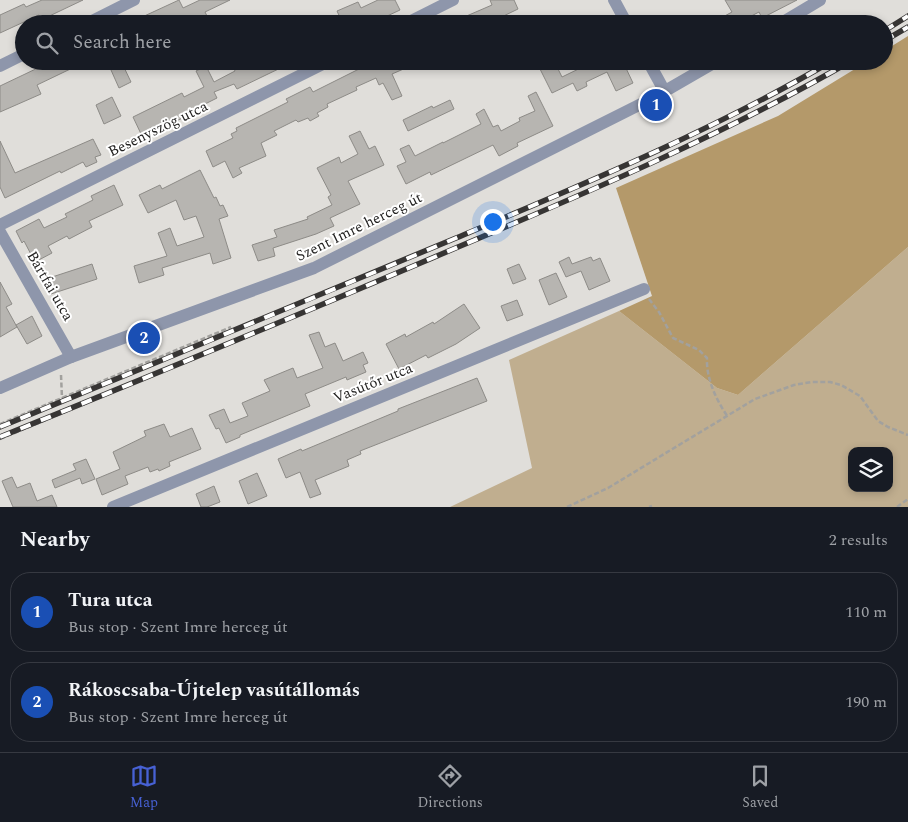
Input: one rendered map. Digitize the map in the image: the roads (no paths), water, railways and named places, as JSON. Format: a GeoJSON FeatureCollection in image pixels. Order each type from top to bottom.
{"type":"FeatureCollection","features":[{"type":"Feature","properties":{"kind":"street"},"geometry":{"type":"LineString","coordinates":[[104,15],[134,0]]}},
{"type":"Feature","properties":{"kind":"street"},"geometry":{"type":"LineString","coordinates":[[423,15],[453,0]]}},
{"type":"Feature","properties":{"kind":"street"},"geometry":{"type":"LineString","coordinates":[[614,0],[622,15]]}},
{"type":"Feature","properties":{"kind":"street"},"geometry":{"type":"LineString","coordinates":[[795,15],[820,0]]}},
{"type":"Feature","properties":{"kind":"street"},"geometry":{"type":"LineString","coordinates":[[0,66],[15,58]]}},
{"type":"Feature","properties":{"kind":"street","name":"Besenyszög utca"},"geometry":{"type":"LineString","coordinates":[[0,225],[312,70]]}},
{"type":"Feature","properties":{"kind":"street"},"geometry":{"type":"LineString","coordinates":[[653,70],[665,92]]}},
{"type":"Feature","properties":{"kind":"street","name":"Szent Imre herceg út"},"geometry":{"type":"LineString","coordinates":[[0,388],[72,357],[314,268],[665,92],[702,70]]}},
{"type":"Feature","properties":{"kind":"street","name":"Bártfai utca"},"geometry":{"type":"LineString","coordinates":[[0,232],[72,357]]}},
{"type":"Feature","properties":{"kind":"street","name":"Vasútőr utca"},"geometry":{"type":"LineString","coordinates":[[113,507],[644,289]]}},
{"type":"Feature","properties":{"kind":"railway"},"geometry":{"type":"LineString","coordinates":[[893,25],[908,16]]}},
{"type":"Feature","properties":{"kind":"railway"},"geometry":{"type":"LineString","coordinates":[[893,36],[908,27]]}},
{"type":"Feature","properties":{"kind":"railway"},"geometry":{"type":"LineString","coordinates":[[0,427],[600,177],[741,111],[816,70]]}},
{"type":"Feature","properties":{"kind":"railway"},"geometry":{"type":"LineString","coordinates":[[0,437],[287,319],[608,183],[755,113],[835,70]]}},
{"type":"Feature","properties":{"kind":"place","name":"Tura utca"},"geometry":{"type":"Point","coordinates":[656,105]}},
{"type":"Feature","properties":{"kind":"place","name":"Rákoscsaba-Újtelep vasútállomás"},"geometry":{"type":"Point","coordinates":[144,338]}}]}
